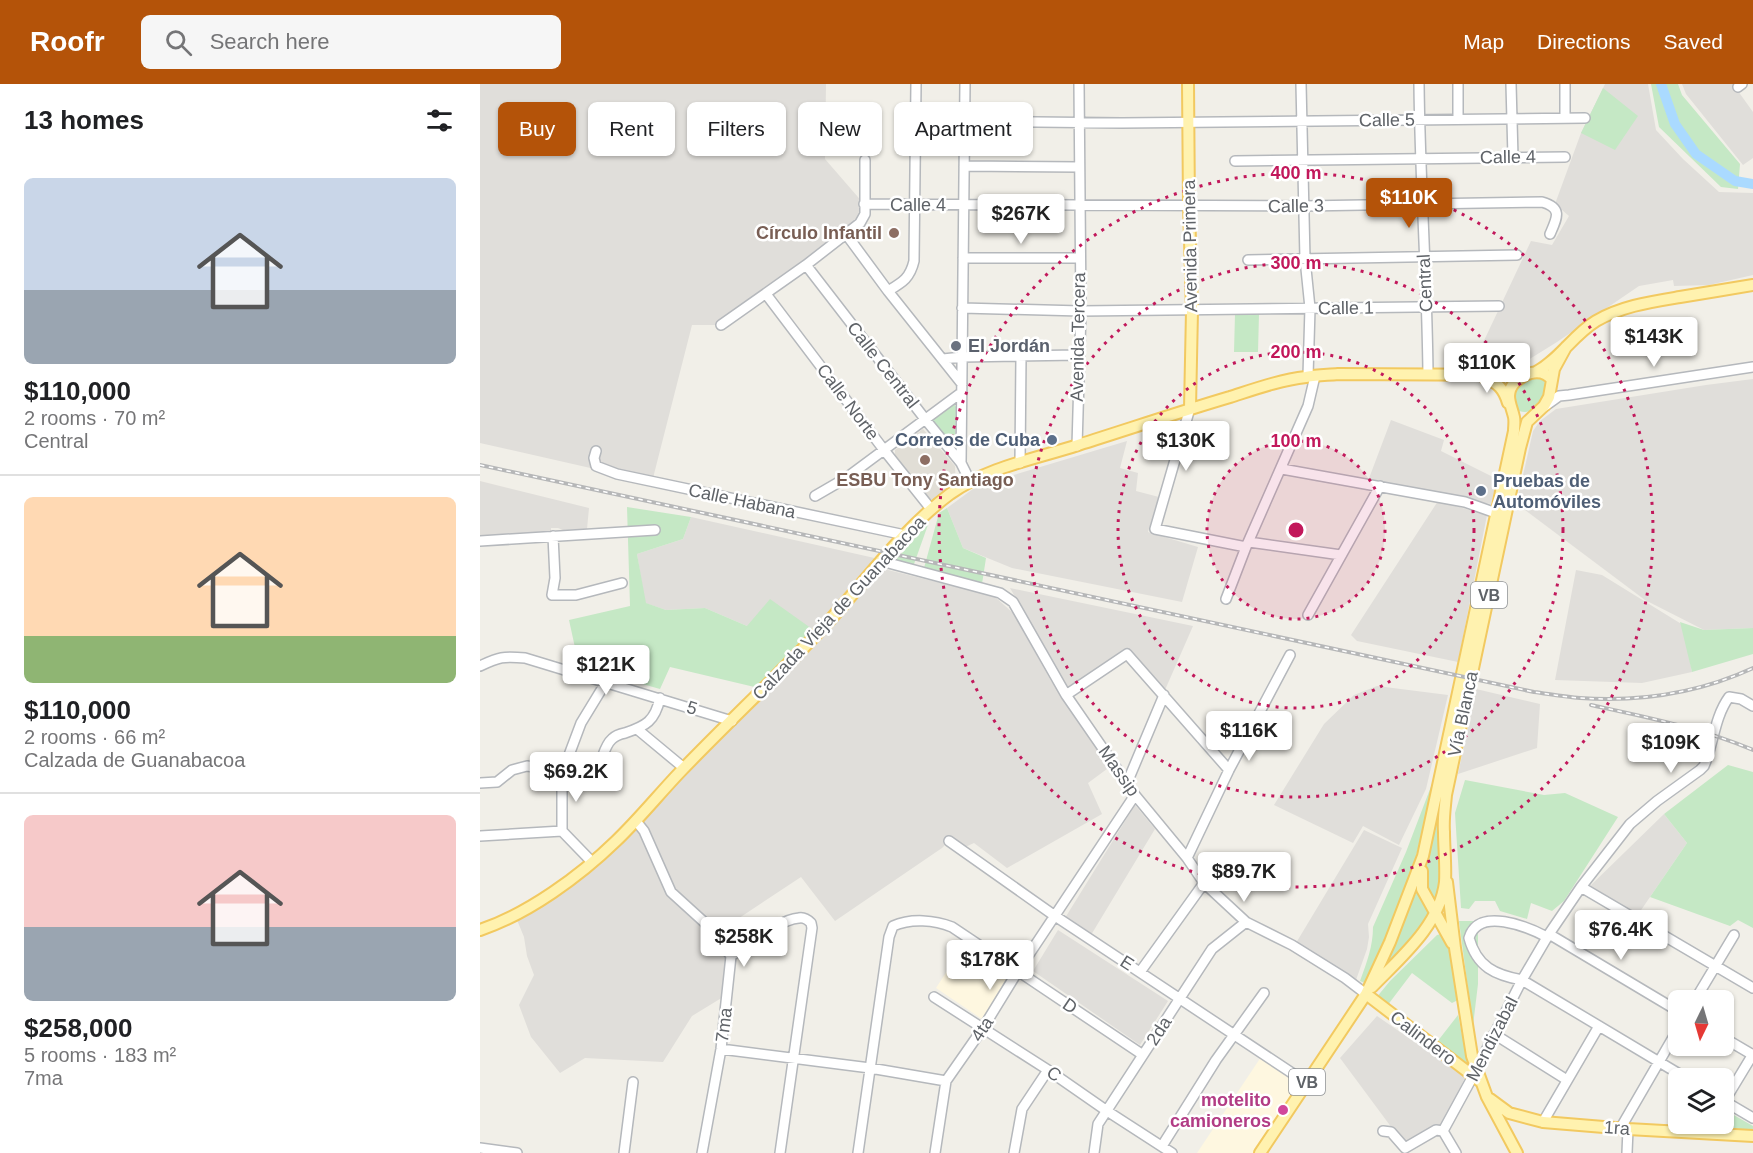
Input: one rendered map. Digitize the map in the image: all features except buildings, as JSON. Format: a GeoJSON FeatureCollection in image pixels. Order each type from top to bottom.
{"type":"FeatureCollection","features":[{"type":"Feature","properties":{"kind":"main road","name":"Avenida Primera"},"geometry":{"type":"LineString","coordinates":[[1188,84],[1192,311],[1190,408]]}},
{"type":"Feature","properties":{"kind":"main road","name":"VB"},"geometry":{"type":"LineString","coordinates":[[1511,409],[1510,389],[1517,380],[1546,365],[1594,322],[1625,308],[1653,301],[1753,285]]}},
{"type":"Feature","properties":{"kind":"main road","name":"VB"},"geometry":{"type":"LineString","coordinates":[[1535,415],[1546,402],[1554,369],[1566,347]]}},
{"type":"Feature","properties":{"kind":"main road","name":"Calzada Vieja de Guanabacoa"},"geometry":{"type":"LineString","coordinates":[[480,930],[500,922],[550,894],[572,879],[616,842],[684,768],[784,669],[904,535],[931,509],[970,481],[993,471],[1278,382],[1312,376],[1474,374],[1496,376],[1530,373]]}},
{"type":"Feature","properties":{"kind":"main road"},"geometry":{"type":"LineString","coordinates":[[1530,373],[1548,375],[1552,383]]}},
{"type":"Feature","properties":{"kind":"main road"},"geometry":{"type":"LineString","coordinates":[[1474,374],[1499,385],[1517,416],[1526,418],[1535,415]]}},
{"type":"Feature","properties":{"kind":"main road","name":"Vía Blanca"},"geometry":{"type":"LineString","coordinates":[[1260,1153],[1366,994],[1390,942],[1423,855],[1514,431],[1511,409]]}},
{"type":"Feature","properties":{"kind":"main road","name":"Vía Blanca"},"geometry":{"type":"LineString","coordinates":[[1366,994],[1425,930],[1435,913],[1443,890],[1445,870],[1443,830],[1446,795],[1520,448],[1526,424],[1535,415]]}},
{"type":"Feature","properties":{"kind":"main road"},"geometry":{"type":"LineString","coordinates":[[1423,855],[1422,889],[1455,948]]}},
{"type":"Feature","properties":{"kind":"main road"},"geometry":{"type":"LineString","coordinates":[[1445,870],[1472,1056],[1477,1076],[1512,1152]]}},
{"type":"Feature","properties":{"kind":"main road"},"geometry":{"type":"LineString","coordinates":[[1425,930],[1436,927],[1446,933]]}},
{"type":"Feature","properties":{"kind":"main road","name":"Calindero"},"geometry":{"type":"LineString","coordinates":[[1366,994],[1477,1076]]}},
{"type":"Feature","properties":{"kind":"main road","name":"1ra"},"geometry":{"type":"LineString","coordinates":[[1487,1097],[1509,1113],[1543,1122],[1624,1129],[1668,1128]]}},
{"type":"Feature","properties":{"kind":"main road","name":"1ra"},"geometry":{"type":"LineString","coordinates":[[1734,1133],[1753,1136]]}},
{"type":"Feature","properties":{"kind":"street"},"geometry":{"type":"LineString","coordinates":[[888,291],[902,283],[911,273],[914,261],[916,84]]}},
{"type":"Feature","properties":{"kind":"street"},"geometry":{"type":"LineString","coordinates":[[965,84],[965,102]]}},
{"type":"Feature","properties":{"kind":"street","name":"Avenida Tercera"},"geometry":{"type":"LineString","coordinates":[[1077,446],[1081,311],[1079,84]]}},
{"type":"Feature","properties":{"kind":"street"},"geometry":{"type":"LineString","coordinates":[[1226,599],[1247,544],[1308,406],[1312,376],[1310,308],[1305,259],[1301,84]]}},
{"type":"Feature","properties":{"kind":"street","name":"Central"},"geometry":{"type":"LineString","coordinates":[[1419,84],[1428,374]]}},
{"type":"Feature","properties":{"kind":"street"},"geometry":{"type":"LineString","coordinates":[[1458,84],[1458,119]]}},
{"type":"Feature","properties":{"kind":"street"},"geometry":{"type":"LineString","coordinates":[[1511,84],[1513,157]]}},
{"type":"Feature","properties":{"kind":"street"},"geometry":{"type":"LineString","coordinates":[[1564,84],[1565,118]]}},
{"type":"Feature","properties":{"kind":"street","name":"Calle 5"},"geometry":{"type":"LineString","coordinates":[[1033,122],[1586,118]]}},
{"type":"Feature","properties":{"kind":"street"},"geometry":{"type":"LineString","coordinates":[[964,156],[961,463],[970,481]]}},
{"type":"Feature","properties":{"kind":"street","name":"Calle 4"},"geometry":{"type":"LineString","coordinates":[[1235,161],[1565,157]]}},
{"type":"Feature","properties":{"kind":"street"},"geometry":{"type":"LineString","coordinates":[[721,325],[806,265],[860,223],[865,214],[865,160]]}},
{"type":"Feature","properties":{"kind":"street"},"geometry":{"type":"LineString","coordinates":[[964,166],[1079,167]]}},
{"type":"Feature","properties":{"kind":"street","name":"Calle 3"},"geometry":{"type":"LineString","coordinates":[[1189,206],[1542,202],[1553,207],[1557,213],[1550,234]]}},
{"type":"Feature","properties":{"kind":"street","name":"Calle 4"},"geometry":{"type":"LineString","coordinates":[[864,204],[1189,206]]}},
{"type":"Feature","properties":{"kind":"street"},"geometry":{"type":"LineString","coordinates":[[846,234],[943,359],[962,388]]}},
{"type":"Feature","properties":{"kind":"street"},"geometry":{"type":"LineString","coordinates":[[1248,260],[1517,255]]}},
{"type":"Feature","properties":{"kind":"street"},"geometry":{"type":"LineString","coordinates":[[963,258],[1080,258]]}},
{"type":"Feature","properties":{"kind":"street","name":"Calle Central"},"geometry":{"type":"LineString","coordinates":[[806,265],[961,463]]}},
{"type":"Feature","properties":{"kind":"street","name":"Calle Norte"},"geometry":{"type":"LineString","coordinates":[[766,294],[931,509]]}},
{"type":"Feature","properties":{"kind":"street","name":"Calle 1"},"geometry":{"type":"LineString","coordinates":[[962,308],[1192,311],[1499,306]]}},
{"type":"Feature","properties":{"kind":"street"},"geometry":{"type":"LineString","coordinates":[[943,359],[1078,355]]}},
{"type":"Feature","properties":{"kind":"street"},"geometry":{"type":"LineString","coordinates":[[1020,463],[1021,356]]}},
{"type":"Feature","properties":{"kind":"street"},"geometry":{"type":"LineString","coordinates":[[1535,415],[1559,396],[1753,367]]}},
{"type":"Feature","properties":{"kind":"street"},"geometry":{"type":"LineString","coordinates":[[1552,383],[1559,396]]}},
{"type":"Feature","properties":{"kind":"street"},"geometry":{"type":"LineString","coordinates":[[815,496],[846,478],[925,419],[962,388]]}},
{"type":"Feature","properties":{"kind":"street"},"geometry":{"type":"LineString","coordinates":[[1190,408],[1155,529],[1247,544],[1341,555]]}},
{"type":"Feature","properties":{"kind":"street","name":"Calle Habana"},"geometry":{"type":"LineString","coordinates":[[596,451],[594,458],[596,466],[617,474],[904,535]]}},
{"type":"Feature","properties":{"kind":"street"},"geometry":{"type":"LineString","coordinates":[[1281,469],[1464,502],[1496,513]]}},
{"type":"Feature","properties":{"kind":"street"},"geometry":{"type":"LineString","coordinates":[[1308,615],[1380,486]]}},
{"type":"Feature","properties":{"kind":"street"},"geometry":{"type":"LineString","coordinates":[[480,541],[655,530]]}},
{"type":"Feature","properties":{"kind":"street"},"geometry":{"type":"LineString","coordinates":[[553,536],[555,578],[552,596],[576,595],[622,583]]}},
{"type":"Feature","properties":{"kind":"street","name":"Massip"},"geometry":{"type":"LineString","coordinates":[[881,561],[1000,593],[1013,602],[1066,695],[1135,795],[1187,858],[1204,883],[1246,922],[1292,945],[1366,994]]}},
{"type":"Feature","properties":{"kind":"street"},"geometry":{"type":"LineString","coordinates":[[1066,695],[1127,654],[1229,770]]}},
{"type":"Feature","properties":{"kind":"street"},"geometry":{"type":"LineString","coordinates":[[1187,858],[1229,770],[1290,656]]}},
{"type":"Feature","properties":{"kind":"street","name":"5"},"geometry":{"type":"LineString","coordinates":[[480,666],[497,658],[525,658],[732,721]]}},
{"type":"Feature","properties":{"kind":"street"},"geometry":{"type":"LineString","coordinates":[[592,862],[562,831],[560,779],[581,723],[606,682]]}},
{"type":"Feature","properties":{"kind":"street"},"geometry":{"type":"LineString","coordinates":[[1127,783],[1164,694]]}},
{"type":"Feature","properties":{"kind":"street","name":"Mendizabal"},"geometry":{"type":"LineString","coordinates":[[1443,1131],[1477,1076],[1494,1034],[1522,980],[1581,887],[1630,824],[1704,765],[1716,723],[1729,697],[1741,699],[1753,706]]}},
{"type":"Feature","properties":{"kind":"street"},"geometry":{"type":"LineString","coordinates":[[599,765],[609,741],[651,720],[656,714],[660,698]]}},
{"type":"Feature","properties":{"kind":"street"},"geometry":{"type":"LineString","coordinates":[[637,729],[684,768]]}},
{"type":"Feature","properties":{"kind":"street"},"geometry":{"type":"LineString","coordinates":[[480,783],[497,782],[512,770],[527,766],[542,768],[560,779]]}},
{"type":"Feature","properties":{"kind":"street","name":"4ta"},"geometry":{"type":"LineString","coordinates":[[935,1153],[946,1082],[1135,795]]}},
{"type":"Feature","properties":{"kind":"street"},"geometry":{"type":"LineString","coordinates":[[636,821],[648,838],[671,892],[704,922],[731,956],[787,920],[800,917],[812,923],[780,1153]]}},
{"type":"Feature","properties":{"kind":"street"},"geometry":{"type":"LineString","coordinates":[[480,836],[562,831]]}},
{"type":"Feature","properties":{"kind":"street","name":"E"},"geometry":{"type":"LineString","coordinates":[[949,841],[1055,916],[1307,1083]]}},
{"type":"Feature","properties":{"kind":"street"},"geometry":{"type":"LineString","coordinates":[[1140,972],[1204,883]]}},
{"type":"Feature","properties":{"kind":"street"},"geometry":{"type":"LineString","coordinates":[[1581,887],[1753,988]]}},
{"type":"Feature","properties":{"kind":"street","name":"D"},"geometry":{"type":"LineString","coordinates":[[870,1068],[889,937],[893,926],[899,923],[923,921],[941,922],[947,925],[1143,1055]]}},
{"type":"Feature","properties":{"kind":"street"},"geometry":{"type":"LineString","coordinates":[[1668,1005],[1548,936],[1512,922],[1497,921],[1478,926],[1470,935],[1471,944],[1485,965],[1493,972],[1522,980],[1669,1068]]}},
{"type":"Feature","properties":{"kind":"street","name":"2da"},"geometry":{"type":"LineString","coordinates":[[1094,1153],[1098,1124],[1212,949],[1246,922]]}},
{"type":"Feature","properties":{"kind":"street"},"geometry":{"type":"LineString","coordinates":[[1701,990],[1734,935]]}},
{"type":"Feature","properties":{"kind":"street","name":"7ma"},"geometry":{"type":"LineString","coordinates":[[702,1153],[721,1049],[731,956]]}},
{"type":"Feature","properties":{"kind":"street"},"geometry":{"type":"LineString","coordinates":[[1162,1146],[1216,1060],[1264,993]]}},
{"type":"Feature","properties":{"kind":"street","name":"C"},"geometry":{"type":"LineString","coordinates":[[934,997],[1172,1153]]}},
{"type":"Feature","properties":{"kind":"street"},"geometry":{"type":"LineString","coordinates":[[1543,1122],[1599,1026]]}},
{"type":"Feature","properties":{"kind":"street"},"geometry":{"type":"LineString","coordinates":[[1494,1034],[1568,1080]]}},
{"type":"Feature","properties":{"kind":"street"},"geometry":{"type":"LineString","coordinates":[[1734,1044],[1753,1054],[1734,1085]]}},
{"type":"Feature","properties":{"kind":"street"},"geometry":{"type":"LineString","coordinates":[[1627,1153],[1624,1129],[1668,1046]]}},
{"type":"Feature","properties":{"kind":"street"},"geometry":{"type":"LineString","coordinates":[[721,1049],[870,1068],[946,1082]]}},
{"type":"Feature","properties":{"kind":"street"},"geometry":{"type":"LineString","coordinates":[[858,1153],[870,1068]]}},
{"type":"Feature","properties":{"kind":"street"},"geometry":{"type":"LineString","coordinates":[[1014,1153],[1022,1109],[1048,1070]]}},
{"type":"Feature","properties":{"kind":"street"},"geometry":{"type":"LineString","coordinates":[[624,1153],[633,1082]]}},
{"type":"Feature","properties":{"kind":"street"},"geometry":{"type":"LineString","coordinates":[[1734,1107],[1753,1118]]}},
{"type":"Feature","properties":{"kind":"street"},"geometry":{"type":"LineString","coordinates":[[1383,1131],[1391,1132],[1406,1148],[1436,1130],[1443,1131],[1456,1153]]}},
{"type":"Feature","properties":{"kind":"street"},"geometry":{"type":"LineString","coordinates":[[480,1148],[517,1153]]}},
{"type":"Feature","properties":{"kind":"shaded area"},"geometry":{"type":"Polygon","coordinates":[[[480,84],[826,84],[826,102],[798,102],[798,156],[825,156],[825,159],[864,204],[860,223],[721,325],[692,325],[652,482],[480,443],[480,84]]]}},
{"type":"Feature","properties":{"kind":"shaded area"},"geometry":{"type":"Polygon","coordinates":[[[1605,84],[1648,84],[1656,130],[1683,159],[1719,192],[1753,193],[1753,275],[1709,285],[1674,286],[1673,280],[1639,286],[1512,370],[1473,364],[1531,241],[1552,245],[1569,216],[1555,204],[1581,133],[1605,84]]]}},
{"type":"Feature","properties":{"kind":"shaded area"},"geometry":{"type":"Polygon","coordinates":[[[1682,84],[1733,84],[1753,112],[1753,158],[1743,165],[1686,94],[1682,84]]]}},
{"type":"Feature","properties":{"kind":"shaded area"},"geometry":{"type":"Polygon","coordinates":[[[1753,379],[1753,628],[1704,630],[1645,600],[1517,502],[1533,431],[1540,421],[1556,409],[1753,379]]]}},
{"type":"Feature","properties":{"kind":"shaded area"},"geometry":{"type":"Polygon","coordinates":[[[1391,420],[1444,440],[1441,451],[1497,479],[1491,504],[1380,486],[1368,481],[1391,420]]]}},
{"type":"Feature","properties":{"kind":"shaded area","name":"ESBU Tony Santiago"},"geometry":{"type":"Polygon","coordinates":[[[923,429],[955,466],[956,486],[943,497],[933,500],[929,499],[895,455],[895,450],[923,429]]]}},
{"type":"Feature","properties":{"kind":"shaded area"},"geometry":{"type":"Polygon","coordinates":[[[1127,441],[1120,468],[1138,473],[1136,491],[1159,497],[1148,532],[1198,547],[1182,602],[1012,568],[963,548],[947,508],[977,486],[1127,441]]]}},
{"type":"Feature","properties":{"kind":"shaded area"},"geometry":{"type":"Polygon","coordinates":[[[480,481],[589,508],[587,529],[551,528],[551,533],[480,537],[480,481]]]}},
{"type":"Feature","properties":{"kind":"shaded area"},"geometry":{"type":"Polygon","coordinates":[[[1438,501],[1487,515],[1458,662],[1357,641],[1351,635],[1438,501]]]}},
{"type":"Feature","properties":{"kind":"shaded area"},"geometry":{"type":"Polygon","coordinates":[[[691,517],[879,559],[888,570],[994,596],[1013,613],[1051,681],[1111,766],[1088,783],[1102,814],[1007,868],[974,843],[961,849],[949,841],[835,921],[801,877],[718,932],[731,956],[728,994],[692,1016],[663,1062],[585,1058],[560,1073],[531,1037],[519,1005],[534,975],[527,956],[524,937],[515,915],[572,879],[814,631],[747,626],[705,608],[666,610],[645,603],[637,554],[683,539],[691,517]]]}},
{"type":"Feature","properties":{"kind":"shaded area"},"geometry":{"type":"Polygon","coordinates":[[[1576,570],[1602,575],[1683,625],[1692,672],[1642,683],[1555,680],[1576,570]]]}},
{"type":"Feature","properties":{"kind":"shaded area"},"geometry":{"type":"Polygon","coordinates":[[[1010,588],[1193,626],[1165,690],[1128,650],[1068,689],[1010,588]]]}},
{"type":"Feature","properties":{"kind":"shaded area"},"geometry":{"type":"Polygon","coordinates":[[[1377,686],[1448,695],[1426,789],[1399,845],[1363,826],[1353,843],[1274,805],[1324,724],[1354,695],[1377,686]]]}},
{"type":"Feature","properties":{"kind":"shaded area"},"geometry":{"type":"Polygon","coordinates":[[[1476,689],[1540,704],[1537,748],[1458,774],[1476,689]]]}},
{"type":"Feature","properties":{"kind":"shaded area"},"geometry":{"type":"Polygon","coordinates":[[[1135,805],[1155,829],[1091,935],[1065,918],[1135,805]]]}},
{"type":"Feature","properties":{"kind":"shaded area"},"geometry":{"type":"Polygon","coordinates":[[[1664,814],[1687,843],[1637,916],[1589,887],[1664,814]]]}},
{"type":"Feature","properties":{"kind":"shaded area"},"geometry":{"type":"Polygon","coordinates":[[[1364,830],[1402,848],[1368,924],[1367,949],[1356,980],[1296,943],[1364,830]]]}},
{"type":"Feature","properties":{"kind":"shaded area"},"geometry":{"type":"Polygon","coordinates":[[[1058,930],[1168,1001],[1140,1045],[1033,971],[1058,930]]]}},
{"type":"Feature","properties":{"kind":"shaded area"},"geometry":{"type":"Polygon","coordinates":[[[965,943],[1012,972],[982,1019],[936,988],[965,943]]]}},
{"type":"Feature","properties":{"kind":"shaded area"},"geometry":{"type":"Polygon","coordinates":[[[1377,1016],[1465,1077],[1445,1122],[1406,1147],[1340,1058],[1377,1016]]]}},
{"type":"Feature","properties":{"kind":"shaded area"},"geometry":{"type":"Polygon","coordinates":[[[1261,1057],[1299,1086],[1254,1153],[1197,1153],[1261,1057]]]}},
{"type":"Feature","properties":{"kind":"green space"},"geometry":{"type":"Polygon","coordinates":[[[1651,84],[1678,84],[1682,95],[1740,164],[1738,189],[1721,187],[1659,127],[1651,84]]]}},
{"type":"Feature","properties":{"kind":"green space"},"geometry":{"type":"Polygon","coordinates":[[[1603,88],[1638,116],[1615,150],[1581,133],[1603,88]]]}},
{"type":"Feature","properties":{"kind":"green space"},"geometry":{"type":"Polygon","coordinates":[[[1235,314],[1259,314],[1258,352],[1234,352],[1235,314]]]}},
{"type":"Feature","properties":{"kind":"green space"},"geometry":{"type":"Polygon","coordinates":[[[1531,376],[1543,377],[1544,393],[1535,407],[1521,412],[1516,409],[1514,393],[1518,386],[1531,376]]]}},
{"type":"Feature","properties":{"kind":"green space"},"geometry":{"type":"Polygon","coordinates":[[[952,405],[956,407],[954,448],[931,420],[952,405]]]}},
{"type":"Feature","properties":{"kind":"green space"},"geometry":{"type":"Polygon","coordinates":[[[627,507],[691,517],[683,539],[637,554],[646,603],[666,610],[705,608],[747,626],[770,599],[815,631],[808,635],[763,689],[670,667],[660,689],[579,666],[569,620],[630,606],[627,507]]]}},
{"type":"Feature","properties":{"kind":"green space"},"geometry":{"type":"Polygon","coordinates":[[[947,508],[963,548],[986,558],[982,584],[924,568],[939,513],[947,508]]]}},
{"type":"Feature","properties":{"kind":"green space"},"geometry":{"type":"Polygon","coordinates":[[[929,522],[914,564],[894,562],[929,522]]]}},
{"type":"Feature","properties":{"kind":"green space"},"geometry":{"type":"Polygon","coordinates":[[[1680,622],[1704,630],[1753,628],[1753,654],[1692,672],[1680,622]]]}},
{"type":"Feature","properties":{"kind":"green space"},"geometry":{"type":"Polygon","coordinates":[[[1728,765],[1753,772],[1753,928],[1738,920],[1730,926],[1650,897],[1687,843],[1664,814],[1728,765]]]}},
{"type":"Feature","properties":{"kind":"green space"},"geometry":{"type":"Polygon","coordinates":[[[1435,776],[1410,882],[1367,984],[1360,981],[1371,947],[1373,927],[1406,852],[1435,776]]]}},
{"type":"Feature","properties":{"kind":"green space"},"geometry":{"type":"Polygon","coordinates":[[[1465,780],[1544,795],[1565,793],[1618,817],[1564,901],[1552,911],[1531,903],[1527,919],[1500,911],[1495,901],[1475,901],[1469,909],[1461,908],[1455,813],[1465,780]]]}},
{"type":"Feature","properties":{"kind":"green space"},"geometry":{"type":"Polygon","coordinates":[[[1438,810],[1442,878],[1436,902],[1426,894],[1423,880],[1438,810]]]}},
{"type":"Feature","properties":{"kind":"green space"},"geometry":{"type":"Polygon","coordinates":[[[1417,891],[1431,912],[1412,940],[1386,963],[1384,961],[1417,891]]]}},
{"type":"Feature","properties":{"kind":"green space"},"geometry":{"type":"Polygon","coordinates":[[[1459,921],[1478,921],[1478,984],[1472,1034],[1470,1004],[1459,921]]]}},
{"type":"Feature","properties":{"kind":"green space"},"geometry":{"type":"Polygon","coordinates":[[[1441,934],[1450,946],[1456,974],[1458,1000],[1452,1003],[1412,973],[1387,1006],[1376,998],[1390,981],[1437,935],[1441,934]]]}},
{"type":"Feature","properties":{"kind":"green space"},"geometry":{"type":"Polygon","coordinates":[[[1458,1015],[1464,1044],[1473,1070],[1437,1042],[1458,1015]]]}},
{"type":"Feature","properties":{"kind":"green space"},"geometry":{"type":"Polygon","coordinates":[[[1734,1115],[1753,1126],[1753,1131],[1734,1130],[1734,1115]]]}},
{"type":"Feature","properties":{"kind":"waterway"},"geometry":{"type":"LineString","coordinates":[[1661,84],[1675,124],[1696,154],[1735,181],[1753,184]]}},
{"type":"Feature","properties":{"kind":"railway"},"geometry":{"type":"LineString","coordinates":[[480,465],[1534,692],[1602,699],[1646,697],[1690,690],[1753,668]]}},
{"type":"Feature","properties":{"kind":"railway"},"geometry":{"type":"LineString","coordinates":[[1591,705],[1693,729],[1753,750]]}},
{"type":"Feature","properties":{"kind":"place","name":"Círculo Infantil"},"geometry":{"type":"Point","coordinates":[894,233]}},
{"type":"Feature","properties":{"kind":"place","name":"El Jordán"},"geometry":{"type":"Point","coordinates":[956,346]}},
{"type":"Feature","properties":{"kind":"place","name":"Correos de Cuba"},"geometry":{"type":"Point","coordinates":[1052,440]}},
{"type":"Feature","properties":{"kind":"place","name":"ESBU Tony Santiago"},"geometry":{"type":"Point","coordinates":[925,460]}},
{"type":"Feature","properties":{"kind":"place","name":"Pruebas de Automóviles"},"geometry":{"type":"Point","coordinates":[1481,491]}},
{"type":"Feature","properties":{"kind":"place","name":"motelito camioneros"},"geometry":{"type":"Point","coordinates":[1283,1110]}}]}
